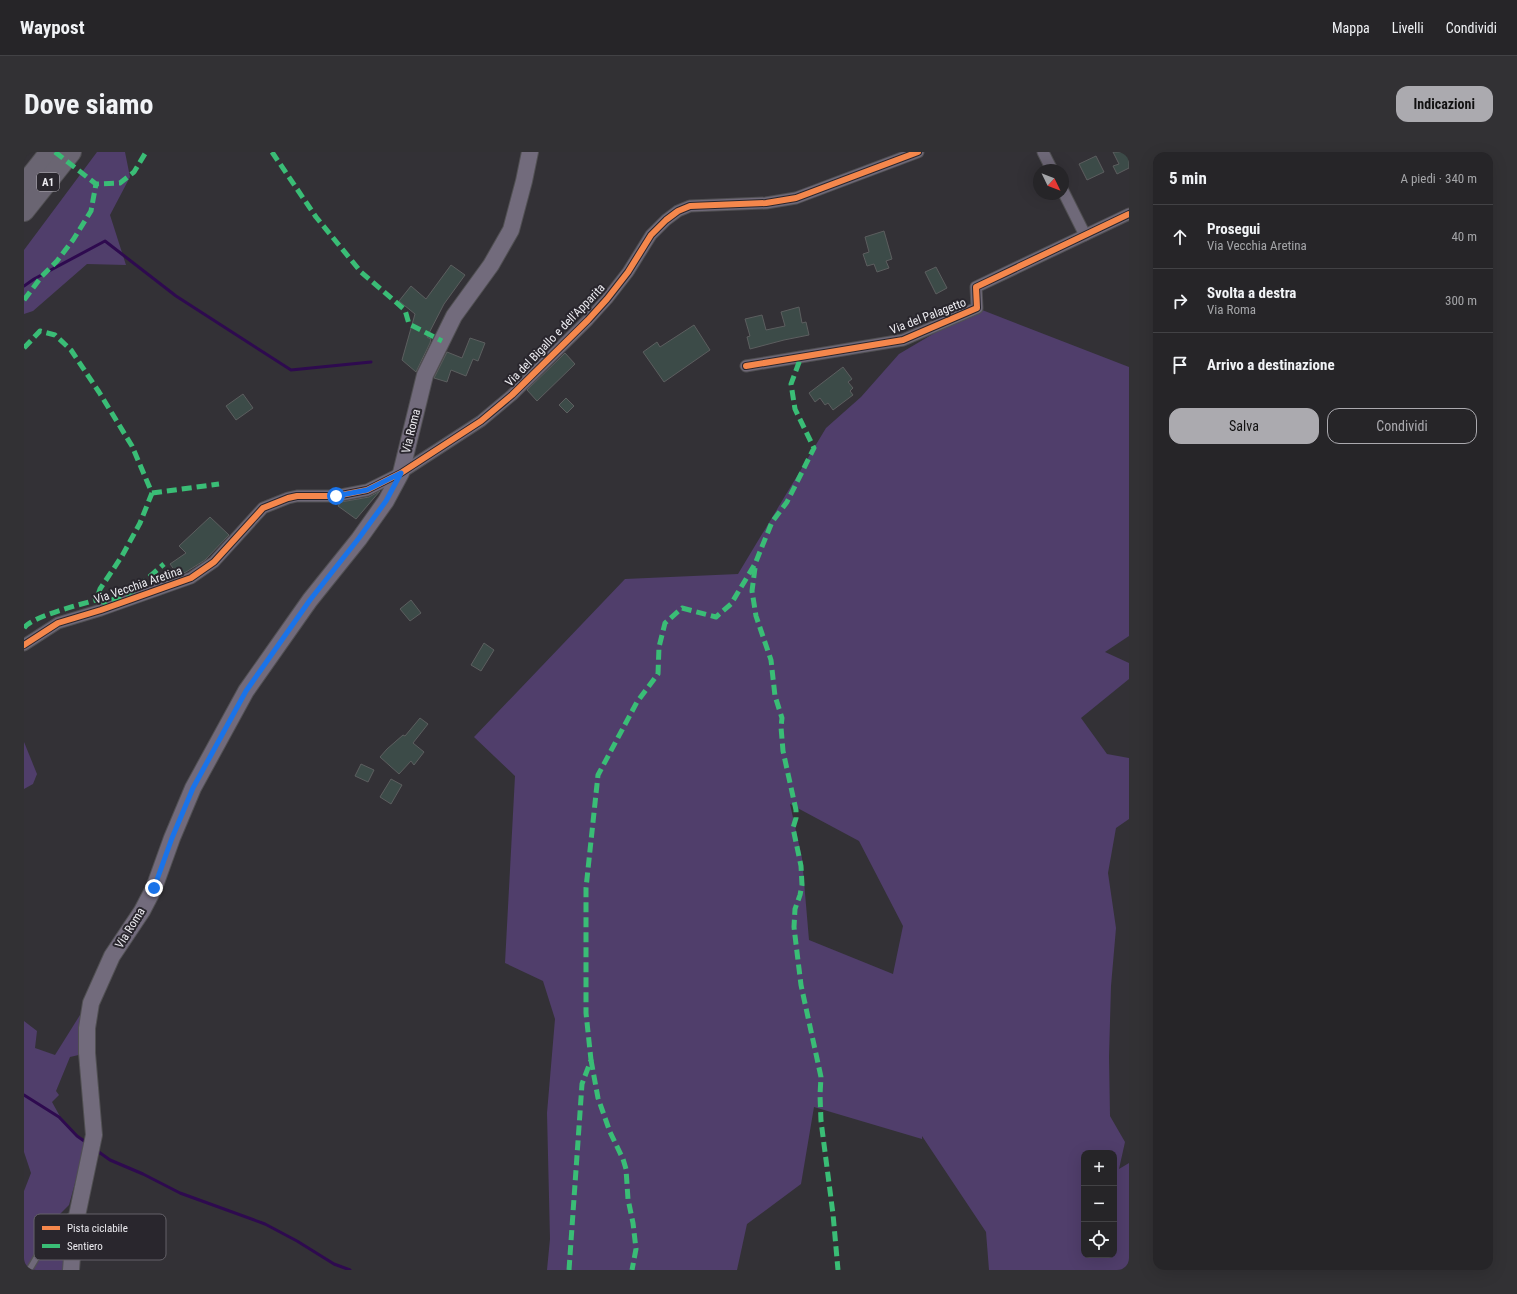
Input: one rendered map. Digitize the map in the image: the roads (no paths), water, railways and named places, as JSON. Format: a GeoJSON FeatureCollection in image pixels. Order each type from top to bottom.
{"type":"FeatureCollection","features":[{"type":"Feature","properties":{"kind":"highway","name":"A1"},"geometry":{"type":"LineString","coordinates":[[24,185],[50,152]]}},
{"type":"Feature","properties":{"kind":"highway","name":"A1"},"geometry":{"type":"LineString","coordinates":[[24,211],[72,152]]}},
{"type":"Feature","properties":{"kind":"main road","name":"Via Roma"},"geometry":{"type":"LineString","coordinates":[[78,1213],[94,1135],[87,1053],[87,1028],[92,1003],[112,956],[142,911],[154,888],[172,838],[193,788],[246,691],[310,600],[359,538],[381,507],[401,473],[425,375],[454,316],[490,265],[510,230],[524,181],[530,152]]}},
{"type":"Feature","properties":{"kind":"main road","name":"Via Roma"},"geometry":{"type":"LineString","coordinates":[[71,1270],[72,1260]]}},
{"type":"Feature","properties":{"kind":"street","name":"Via del Bigallo e dell'Apparita"},"geometry":{"type":"LineString","coordinates":[[401,473],[481,421],[512,396],[607,299],[628,272],[651,235],[666,220],[678,211],[690,206],[766,203],[796,198],[918,152]]}},
{"type":"Feature","properties":{"kind":"street"},"geometry":{"type":"LineString","coordinates":[[1043,152],[1049,164]]}},
{"type":"Feature","properties":{"kind":"street"},"geometry":{"type":"LineString","coordinates":[[1068,200],[1085,235]]}},
{"type":"Feature","properties":{"kind":"street","name":"Via del Palagetto"},"geometry":{"type":"LineString","coordinates":[[746,366],[903,340],[977,308],[976,287],[1129,214]]}},
{"type":"Feature","properties":{"kind":"street","name":"Via Vecchia Aretina"},"geometry":{"type":"LineString","coordinates":[[24,645],[58,623],[101,610],[191,578],[214,562],[264,508],[297,496],[336,496],[367,490],[401,473]]}},
{"type":"Feature","properties":{"kind":"lane"},"geometry":{"type":"LineString","coordinates":[[29,1270],[35,1260]]}},
{"type":"Feature","properties":{"kind":"waterway"},"geometry":{"type":"LineString","coordinates":[[24,286],[34,279],[105,241],[176,296],[291,370],[371,362]]}},
{"type":"Feature","properties":{"kind":"waterway"},"geometry":{"type":"LineString","coordinates":[[24,1095],[59,1117],[77,1136],[87,1143]]}},
{"type":"Feature","properties":{"kind":"waterway"},"geometry":{"type":"LineString","coordinates":[[96,1150],[110,1160],[143,1174],[180,1193],[265,1224],[297,1241],[334,1264],[350,1270]]}}]}
